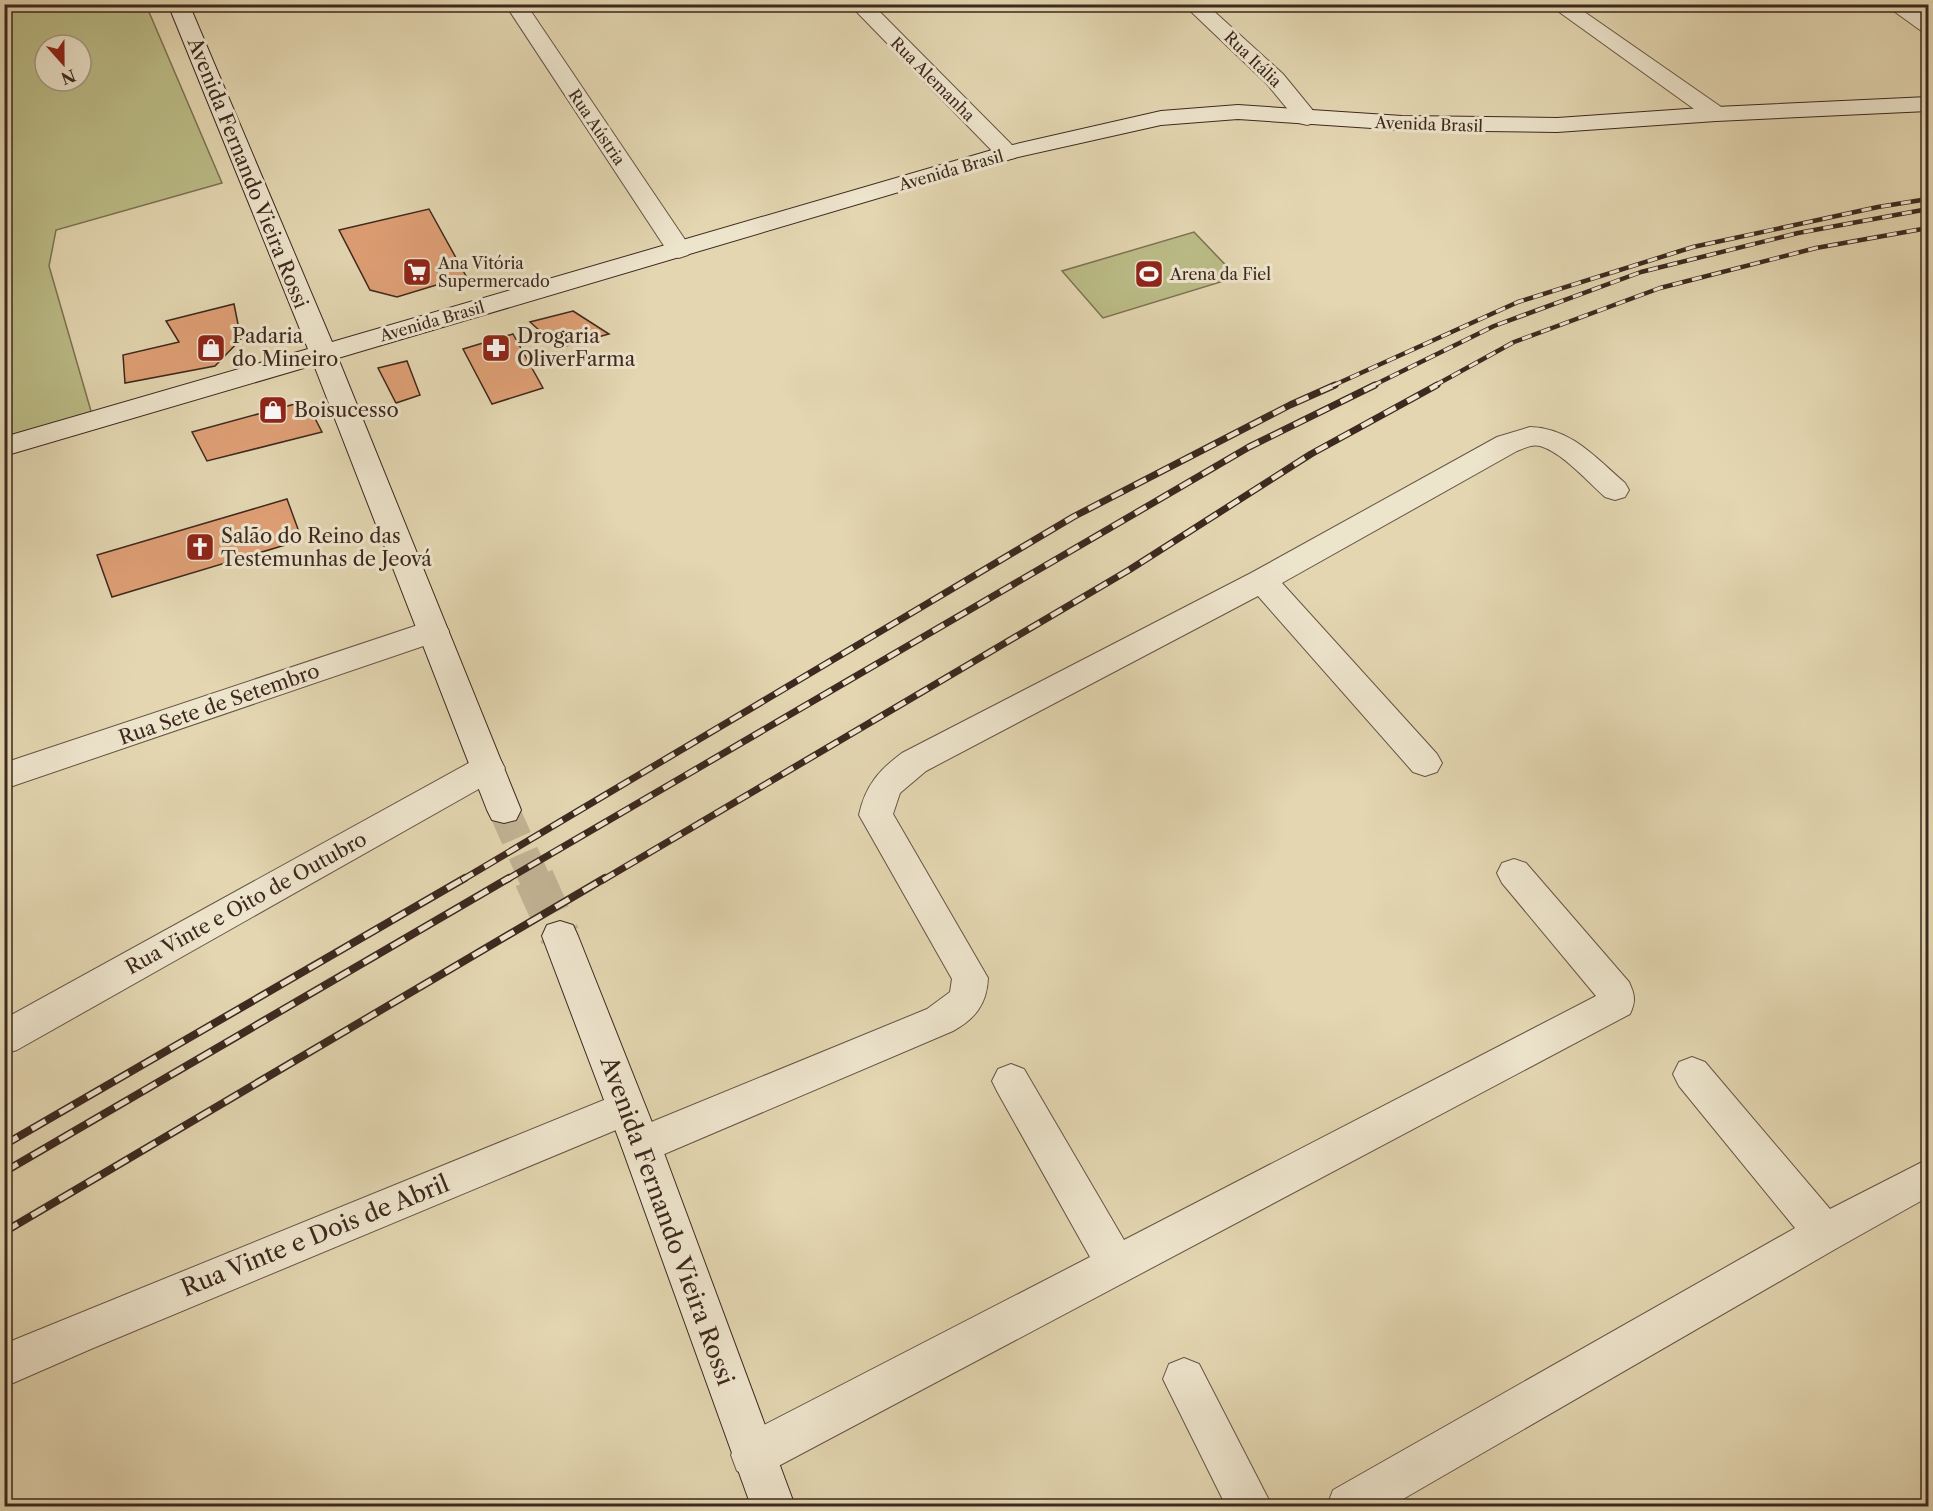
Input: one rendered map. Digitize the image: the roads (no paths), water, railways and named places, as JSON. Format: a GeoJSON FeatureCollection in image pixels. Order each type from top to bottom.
{"type":"FeatureCollection","features":[{"type":"Feature","properties":{"kind":"street","name":"Avenida Fernando Vieira Rossi"},"geometry":{"type":"LineString","coordinates":[[178,4],[323,353],[504,810]]}},
{"type":"Feature","properties":{"kind":"street","name":"Rua Aústria"},"geometry":{"type":"LineString","coordinates":[[515,4],[679,250]]}},
{"type":"Feature","properties":{"kind":"street","name":"Rua Alemanha"},"geometry":{"type":"LineString","coordinates":[[860,4],[1007,153]]}},
{"type":"Feature","properties":{"kind":"street","name":"Rua Itália"},"geometry":{"type":"LineString","coordinates":[[1193,4],[1275,78],[1307,118]]}},
{"type":"Feature","properties":{"kind":"street"},"geometry":{"type":"LineString","coordinates":[[1558,4],[1716,114]]}},
{"type":"Feature","properties":{"kind":"street"},"geometry":{"type":"LineString","coordinates":[[1894,4],[1929,26]]}},
{"type":"Feature","properties":{"kind":"street","name":"Avenida Brasil"},"geometry":{"type":"LineString","coordinates":[[4,447],[1007,153],[1161,118],[1239,112],[1307,118],[1498,126],[1603,123],[1716,114],[1929,104]]}},
{"type":"Feature","properties":{"kind":"street"},"geometry":{"type":"LineString","coordinates":[[641,1145],[940,1020],[960,1008],[970,994],[970,978],[876,815],[879,795],[894,777],[914,762],[1262,581],[1507,444],[1530,436],[1547,437],[1561,443],[1615,490]]}},
{"type":"Feature","properties":{"kind":"street"},"geometry":{"type":"LineString","coordinates":[[1262,581],[1425,763]]}},
{"type":"Feature","properties":{"kind":"street","name":"Rua Sete de Setembro"},"geometry":{"type":"LineString","coordinates":[[4,776],[433,631]]}},
{"type":"Feature","properties":{"kind":"street","name":"Rua Vinte e Oito de Outubro"},"geometry":{"type":"LineString","coordinates":[[4,1038],[488,768]]}},
{"type":"Feature","properties":{"kind":"street"},"geometry":{"type":"LineString","coordinates":[[753,1455],[1617,1003],[1616,993],[1514,873]]}},
{"type":"Feature","properties":{"kind":"street","name":"Avenida Fernando Vieira Rossi"},"geometry":{"type":"LineString","coordinates":[[560,936],[641,1145],[773,1506]]}},
{"type":"Feature","properties":{"kind":"street"},"geometry":{"type":"LineString","coordinates":[[1692,1074],[1825,1233]]}},
{"type":"Feature","properties":{"kind":"street"},"geometry":{"type":"LineString","coordinates":[[1011,1081],[1116,1264]]}},
{"type":"Feature","properties":{"kind":"street","name":"Rua Vinte e Dois de Abril"},"geometry":{"type":"LineString","coordinates":[[4,1366],[76,1334],[626,1108]]}},
{"type":"Feature","properties":{"kind":"street"},"geometry":{"type":"LineString","coordinates":[[1349,1506],[1825,1233],[1929,1177]]}},
{"type":"Feature","properties":{"kind":"street"},"geometry":{"type":"LineString","coordinates":[[1184,1379],[1250,1506]]}},
{"type":"Feature","properties":{"kind":"tunnel"},"geometry":{"type":"LineString","coordinates":[[504,810],[535,880]]}},
{"type":"Feature","properties":{"kind":"tunnel"},"geometry":{"type":"LineString","coordinates":[[534,878],[560,936]]}},
{"type":"Feature","properties":{"kind":"railway"},"geometry":{"type":"LineString","coordinates":[[1332,386],[1518,302],[1693,247],[1878,207],[1928,199]]}},
{"type":"Feature","properties":{"kind":"railway"},"geometry":{"type":"LineString","coordinates":[[1372,386],[1494,326],[1641,272],[1798,233],[1928,209]]}},
{"type":"Feature","properties":{"kind":"railway"},"geometry":{"type":"LineString","coordinates":[[1434,386],[1514,342],[1660,288],[1816,248],[1928,228]]}},
{"type":"Feature","properties":{"kind":"railway"},"geometry":{"type":"LineString","coordinates":[[462,880],[1073,517],[1290,405],[1335,385]]}},
{"type":"Feature","properties":{"kind":"railway"},"geometry":{"type":"LineString","coordinates":[[506,880],[1249,447],[1375,385]]}},
{"type":"Feature","properties":{"kind":"railway"},"geometry":{"type":"LineString","coordinates":[[603,880],[1129,570],[1311,454],[1437,385]]}},
{"type":"Feature","properties":{"kind":"railway"},"geometry":{"type":"LineString","coordinates":[[4,1145],[465,878]]}},
{"type":"Feature","properties":{"kind":"railway"},"geometry":{"type":"LineString","coordinates":[[4,1172],[509,878]]}},
{"type":"Feature","properties":{"kind":"railway"},"geometry":{"type":"LineString","coordinates":[[4,1232],[605,878]]}},
{"type":"Feature","properties":{"kind":"place","name":"Ana Vitória Supermercado"},"geometry":{"type":"Point","coordinates":[417,272]}},
{"type":"Feature","properties":{"kind":"place","name":"Arena da Fiel"},"geometry":{"type":"Point","coordinates":[1149,274]}},
{"type":"Feature","properties":{"kind":"place","name":"Padaria do Mineiro"},"geometry":{"type":"Point","coordinates":[211,348]}},
{"type":"Feature","properties":{"kind":"place","name":"Drogaria OliverFarma"},"geometry":{"type":"Point","coordinates":[496,348]}},
{"type":"Feature","properties":{"kind":"place","name":"Boisucesso"},"geometry":{"type":"Point","coordinates":[273,410]}},
{"type":"Feature","properties":{"kind":"place","name":"Salão do Reino das Testemunhas de Jeová"},"geometry":{"type":"Point","coordinates":[200,547]}}]}
